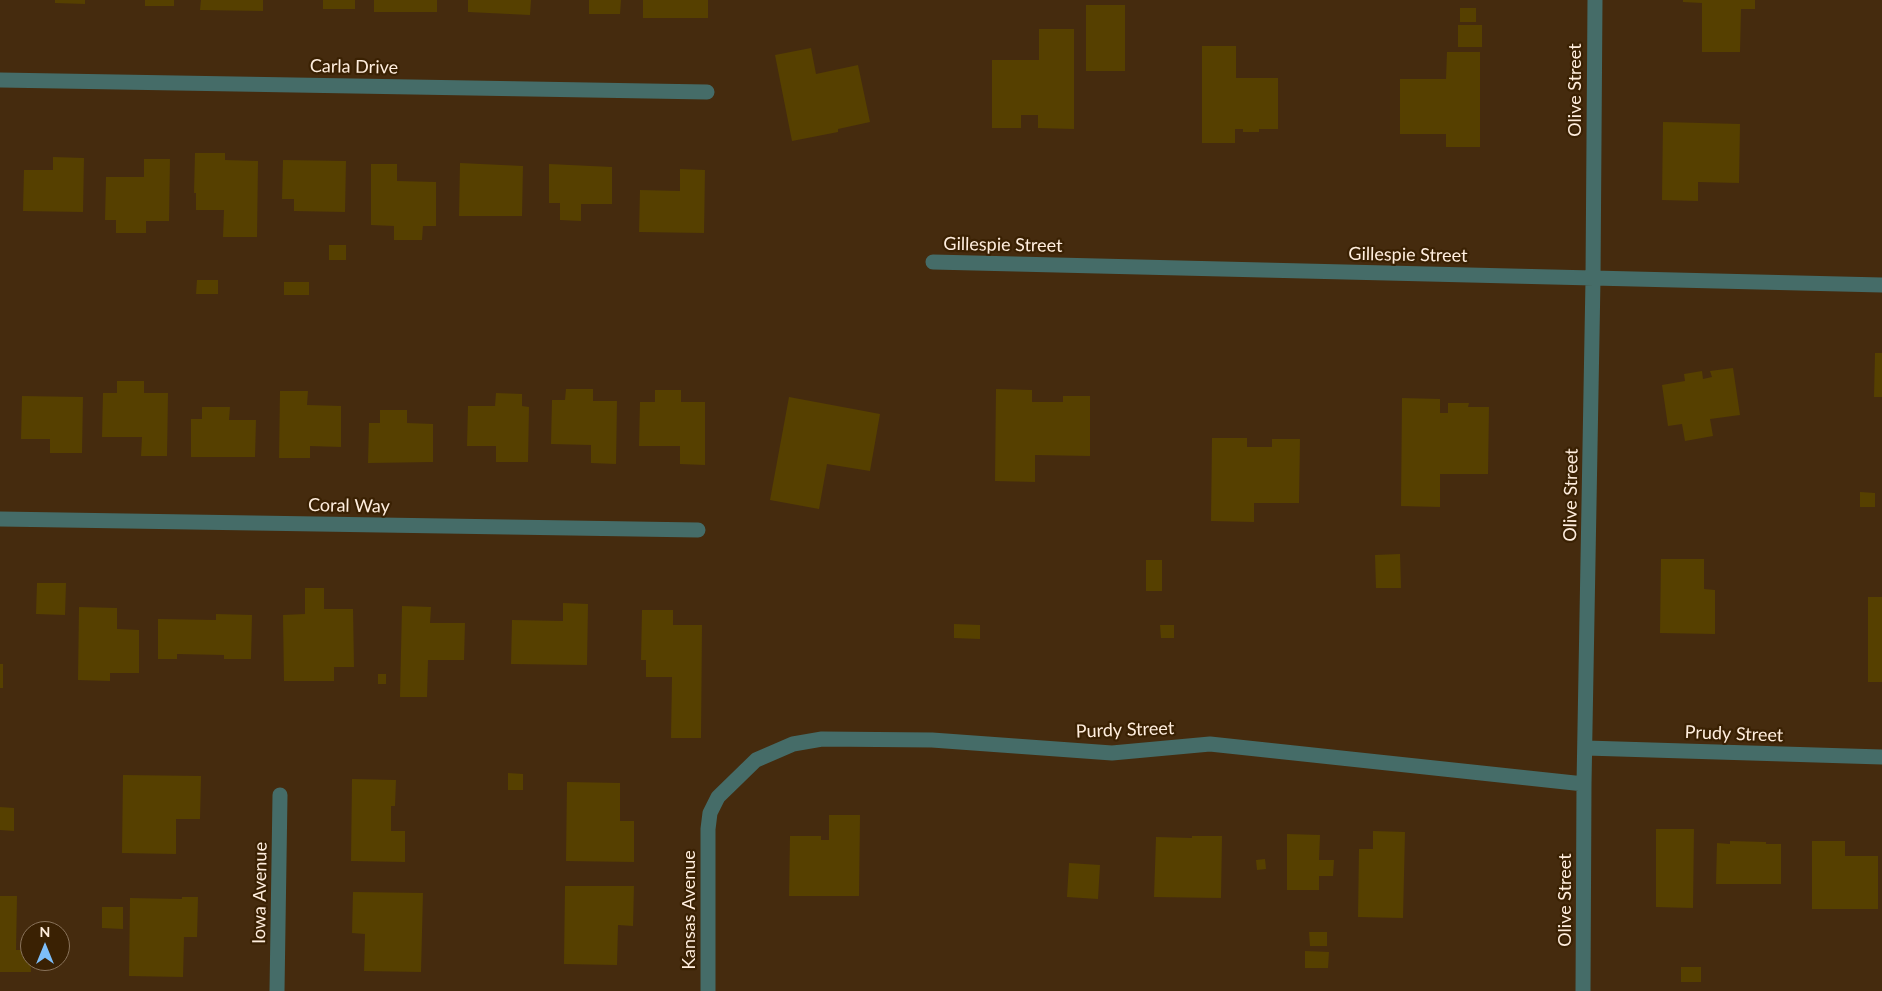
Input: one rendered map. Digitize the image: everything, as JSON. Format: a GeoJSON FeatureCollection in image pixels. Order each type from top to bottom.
{"type":"FeatureCollection","features":[{"type":"Feature","properties":{"kind":"street","name":"Olive Street"},"geometry":{"type":"LineString","coordinates":[[1583,991],[1584,784],[1593,278],[1595,0]]}},
{"type":"Feature","properties":{"kind":"street","name":"Carla Drive"},"geometry":{"type":"LineString","coordinates":[[0,80],[707,92]]}},
{"type":"Feature","properties":{"kind":"street","name":"Gillespie Street"},"geometry":{"type":"LineString","coordinates":[[933,262],[1882,285]]}},
{"type":"Feature","properties":{"kind":"street","name":"Coral Way"},"geometry":{"type":"LineString","coordinates":[[0,519],[698,530]]}},
{"type":"Feature","properties":{"kind":"street","name":"Purdy Street"},"geometry":{"type":"LineString","coordinates":[[708,829],[710,813],[718,796],[756,760],[793,744],[822,739],[932,740],[1112,753],[1210,744],[1584,784]]}},
{"type":"Feature","properties":{"kind":"street","name":"Prudy Street"},"geometry":{"type":"LineString","coordinates":[[1586,748],[1882,757]]}},
{"type":"Feature","properties":{"kind":"street","name":"Iowa Avenue"},"geometry":{"type":"LineString","coordinates":[[277,991],[280,795]]}},
{"type":"Feature","properties":{"kind":"street","name":"Kansas Avenue"},"geometry":{"type":"LineString","coordinates":[[708,829],[708,991]]}},
{"type":"Feature","properties":{"kind":"building"},"geometry":{"type":"Polygon","coordinates":[[[55,0],[85,0],[85,4],[55,3],[55,0]]]}},
{"type":"Feature","properties":{"kind":"building"},"geometry":{"type":"Polygon","coordinates":[[[145,0],[174,0],[174,6],[145,6],[145,0]]]}},
{"type":"Feature","properties":{"kind":"building"},"geometry":{"type":"Polygon","coordinates":[[[201,0],[263,0],[263,11],[200,10],[201,0]]]}},
{"type":"Feature","properties":{"kind":"building"},"geometry":{"type":"Polygon","coordinates":[[[323,0],[355,0],[355,9],[323,9],[323,0]]]}},
{"type":"Feature","properties":{"kind":"building"},"geometry":{"type":"Polygon","coordinates":[[[374,0],[437,0],[437,12],[374,12],[374,0]]]}},
{"type":"Feature","properties":{"kind":"building"},"geometry":{"type":"Polygon","coordinates":[[[468,0],[531,0],[530,15],[468,12],[468,0]]]}},
{"type":"Feature","properties":{"kind":"building"},"geometry":{"type":"Polygon","coordinates":[[[589,0],[621,0],[620,14],[589,14],[589,0]]]}},
{"type":"Feature","properties":{"kind":"building"},"geometry":{"type":"Polygon","coordinates":[[[643,0],[708,0],[708,18],[643,18],[643,0]]]}},
{"type":"Feature","properties":{"kind":"building"},"geometry":{"type":"Polygon","coordinates":[[[1683,0],[1755,0],[1755,9],[1741,9],[1740,52],[1702,52],[1702,3],[1683,2],[1683,0]]]}},
{"type":"Feature","properties":{"kind":"building"},"geometry":{"type":"Polygon","coordinates":[[[1086,5],[1125,5],[1125,71],[1086,71],[1086,5]]]}},
{"type":"Feature","properties":{"kind":"building"},"geometry":{"type":"Polygon","coordinates":[[[1460,8],[1476,8],[1476,22],[1460,22],[1460,8]]]}},
{"type":"Feature","properties":{"kind":"building"},"geometry":{"type":"Polygon","coordinates":[[[1458,25],[1482,25],[1482,47],[1458,47],[1458,25]]]}},
{"type":"Feature","properties":{"kind":"building"},"geometry":{"type":"Polygon","coordinates":[[[1039,29],[1074,29],[1074,129],[1038,128],[1038,115],[1021,115],[1021,128],[992,128],[992,60],[1039,60],[1039,29]]]}},
{"type":"Feature","properties":{"kind":"building"},"geometry":{"type":"Polygon","coordinates":[[[1202,46],[1236,46],[1236,78],[1278,78],[1278,129],[1259,129],[1259,132],[1243,132],[1243,129],[1235,129],[1235,143],[1202,143],[1202,46]]]}},
{"type":"Feature","properties":{"kind":"building"},"geometry":{"type":"Polygon","coordinates":[[[811,48],[816,74],[858,65],[870,122],[838,129],[838,132],[792,141],[775,55],[811,48]]]}},
{"type":"Feature","properties":{"kind":"building"},"geometry":{"type":"Polygon","coordinates":[[[1447,52],[1480,52],[1480,147],[1446,147],[1446,134],[1400,134],[1400,79],[1446,79],[1447,52]]]}},
{"type":"Feature","properties":{"kind":"building"},"geometry":{"type":"Polygon","coordinates":[[[1663,122],[1740,124],[1739,183],[1698,182],[1698,201],[1662,200],[1663,122]]]}},
{"type":"Feature","properties":{"kind":"building"},"geometry":{"type":"Polygon","coordinates":[[[195,153],[225,153],[225,160],[258,161],[257,237],[223,237],[224,210],[196,210],[196,193],[194,193],[195,153]]]}},
{"type":"Feature","properties":{"kind":"building"},"geometry":{"type":"Polygon","coordinates":[[[53,157],[84,158],[83,212],[23,211],[24,170],[53,170],[53,157]]]}},
{"type":"Feature","properties":{"kind":"building"},"geometry":{"type":"Polygon","coordinates":[[[144,159],[170,159],[169,221],[146,221],[146,233],[116,233],[116,220],[105,220],[106,177],[144,177],[144,159]]]}},
{"type":"Feature","properties":{"kind":"building"},"geometry":{"type":"Polygon","coordinates":[[[283,160],[346,161],[345,212],[294,211],[294,199],[282,199],[283,160]]]}},
{"type":"Feature","properties":{"kind":"building"},"geometry":{"type":"Polygon","coordinates":[[[460,163],[523,166],[522,216],[459,216],[460,163]]]}},
{"type":"Feature","properties":{"kind":"building"},"geometry":{"type":"Polygon","coordinates":[[[371,164],[397,164],[397,181],[436,182],[436,226],[423,226],[422,240],[394,240],[394,226],[371,225],[371,164]]]}},
{"type":"Feature","properties":{"kind":"building"},"geometry":{"type":"Polygon","coordinates":[[[549,164],[612,167],[612,204],[581,204],[581,221],[560,220],[560,203],[549,203],[549,164]]]}},
{"type":"Feature","properties":{"kind":"building"},"geometry":{"type":"Polygon","coordinates":[[[680,169],[705,170],[704,233],[639,232],[640,190],[680,191],[680,169]]]}},
{"type":"Feature","properties":{"kind":"building"},"geometry":{"type":"Polygon","coordinates":[[[329,245],[346,245],[346,260],[329,260],[329,245]]]}},
{"type":"Feature","properties":{"kind":"building"},"geometry":{"type":"Polygon","coordinates":[[[197,280],[218,280],[218,294],[196,294],[197,280]]]}},
{"type":"Feature","properties":{"kind":"building"},"geometry":{"type":"Polygon","coordinates":[[[284,282],[309,282],[309,295],[284,295],[284,282]]]}},
{"type":"Feature","properties":{"kind":"building"},"geometry":{"type":"Polygon","coordinates":[[[1875,353],[1882,353],[1882,397],[1874,397],[1875,353]]]}},
{"type":"Feature","properties":{"kind":"building"},"geometry":{"type":"Polygon","coordinates":[[[1733,368],[1740,415],[1710,419],[1713,436],[1685,441],[1682,424],[1668,426],[1662,385],[1685,381],[1684,374],[1702,371],[1703,379],[1712,377],[1710,371],[1733,368]]]}},
{"type":"Feature","properties":{"kind":"building"},"geometry":{"type":"Polygon","coordinates":[[[117,381],[144,381],[144,393],[168,393],[167,456],[141,456],[142,437],[102,437],[103,393],[117,393],[117,381]]]}},
{"type":"Feature","properties":{"kind":"building"},"geometry":{"type":"Polygon","coordinates":[[[566,389],[593,389],[593,401],[617,401],[616,464],[591,463],[591,445],[551,444],[552,400],[565,400],[566,389]]]}},
{"type":"Feature","properties":{"kind":"building"},"geometry":{"type":"Polygon","coordinates":[[[996,389],[1032,390],[1032,402],[1063,402],[1063,396],[1090,396],[1090,456],[1035,455],[1035,482],[995,481],[996,389]]]}},
{"type":"Feature","properties":{"kind":"building"},"geometry":{"type":"Polygon","coordinates":[[[655,390],[681,390],[681,402],[705,402],[705,465],[680,464],[680,446],[639,446],[640,402],[655,402],[655,390]]]}},
{"type":"Feature","properties":{"kind":"building"},"geometry":{"type":"Polygon","coordinates":[[[280,391],[308,391],[307,405],[341,406],[341,447],[310,446],[310,458],[279,458],[280,391]]]}},
{"type":"Feature","properties":{"kind":"building"},"geometry":{"type":"Polygon","coordinates":[[[496,393],[522,394],[522,406],[529,407],[528,462],[496,462],[496,446],[467,446],[468,406],[495,406],[496,393]]]}},
{"type":"Feature","properties":{"kind":"building"},"geometry":{"type":"Polygon","coordinates":[[[22,396],[83,397],[82,453],[50,453],[50,439],[21,439],[22,396]]]}},
{"type":"Feature","properties":{"kind":"building"},"geometry":{"type":"Polygon","coordinates":[[[789,397],[880,414],[870,471],[827,464],[819,509],[770,500],[789,397]]]}},
{"type":"Feature","properties":{"kind":"building"},"geometry":{"type":"Polygon","coordinates":[[[1402,398],[1440,399],[1440,413],[1448,413],[1448,403],[1469,403],[1468,407],[1489,407],[1488,474],[1440,474],[1440,507],[1401,506],[1402,398]]]}},
{"type":"Feature","properties":{"kind":"building"},"geometry":{"type":"Polygon","coordinates":[[[202,407],[230,407],[229,420],[256,420],[255,457],[191,457],[191,419],[202,419],[202,407]]]}},
{"type":"Feature","properties":{"kind":"building"},"geometry":{"type":"Polygon","coordinates":[[[380,410],[407,410],[407,423],[433,424],[433,462],[368,463],[369,423],[380,423],[380,410]]]}},
{"type":"Feature","properties":{"kind":"building"},"geometry":{"type":"Polygon","coordinates":[[[1212,438],[1247,438],[1247,447],[1272,447],[1272,439],[1300,439],[1299,503],[1254,503],[1254,522],[1211,521],[1212,438]]]}},
{"type":"Feature","properties":{"kind":"building"},"geometry":{"type":"Polygon","coordinates":[[[1860,492],[1875,493],[1875,507],[1860,507],[1860,492]]]}},
{"type":"Feature","properties":{"kind":"building"},"geometry":{"type":"Polygon","coordinates":[[[1400,554],[1401,588],[1376,588],[1375,555],[1400,554]]]}},
{"type":"Feature","properties":{"kind":"building"},"geometry":{"type":"Polygon","coordinates":[[[1661,559],[1704,559],[1704,589],[1715,590],[1715,634],[1660,633],[1661,559]]]}},
{"type":"Feature","properties":{"kind":"building"},"geometry":{"type":"Polygon","coordinates":[[[1146,560],[1162,560],[1162,591],[1146,591],[1146,560]]]}},
{"type":"Feature","properties":{"kind":"building"},"geometry":{"type":"Polygon","coordinates":[[[37,583],[66,583],[65,615],[36,614],[37,583]]]}},
{"type":"Feature","properties":{"kind":"building"},"geometry":{"type":"Polygon","coordinates":[[[305,588],[324,588],[324,609],[353,609],[354,667],[334,667],[334,681],[284,681],[283,615],[305,614],[305,588]]]}},
{"type":"Feature","properties":{"kind":"building"},"geometry":{"type":"Polygon","coordinates":[[[1868,597],[1882,597],[1882,682],[1868,682],[1868,597]]]}},
{"type":"Feature","properties":{"kind":"building"},"geometry":{"type":"Polygon","coordinates":[[[563,603],[588,604],[587,665],[511,664],[512,620],[563,621],[563,603]]]}},
{"type":"Feature","properties":{"kind":"building"},"geometry":{"type":"Polygon","coordinates":[[[402,606],[431,607],[430,623],[465,623],[464,660],[428,660],[427,697],[400,697],[402,606]]]}},
{"type":"Feature","properties":{"kind":"building"},"geometry":{"type":"Polygon","coordinates":[[[79,607],[117,608],[117,629],[139,630],[139,673],[110,673],[110,681],[78,680],[79,607]]]}},
{"type":"Feature","properties":{"kind":"building"},"geometry":{"type":"Polygon","coordinates":[[[642,610],[673,610],[673,625],[702,625],[701,738],[671,738],[672,677],[646,677],[646,660],[641,660],[642,610]]]}},
{"type":"Feature","properties":{"kind":"building"},"geometry":{"type":"Polygon","coordinates":[[[216,614],[252,615],[251,659],[224,659],[224,655],[177,654],[177,659],[158,659],[158,619],[216,620],[216,614]]]}},
{"type":"Feature","properties":{"kind":"building"},"geometry":{"type":"Polygon","coordinates":[[[954,624],[980,625],[980,639],[954,638],[954,624]]]}},
{"type":"Feature","properties":{"kind":"building"},"geometry":{"type":"Polygon","coordinates":[[[1160,625],[1174,625],[1174,638],[1161,638],[1160,625]]]}},
{"type":"Feature","properties":{"kind":"building"},"geometry":{"type":"Polygon","coordinates":[[[0,664],[3,664],[3,688],[0,688],[0,664]]]}},
{"type":"Feature","properties":{"kind":"building"},"geometry":{"type":"Polygon","coordinates":[[[378,674],[386,674],[386,684],[378,684],[378,674]]]}},
{"type":"Feature","properties":{"kind":"building"},"geometry":{"type":"Polygon","coordinates":[[[508,773],[523,774],[523,790],[508,790],[508,773]]]}},
{"type":"Feature","properties":{"kind":"building"},"geometry":{"type":"Polygon","coordinates":[[[123,775],[201,776],[200,819],[176,819],[176,854],[122,853],[123,775]]]}},
{"type":"Feature","properties":{"kind":"building"},"geometry":{"type":"Polygon","coordinates":[[[352,779],[396,780],[395,806],[391,806],[391,831],[405,831],[405,862],[351,861],[352,779]]]}},
{"type":"Feature","properties":{"kind":"building"},"geometry":{"type":"Polygon","coordinates":[[[567,782],[620,783],[620,821],[634,821],[634,862],[566,861],[567,782]]]}},
{"type":"Feature","properties":{"kind":"building"},"geometry":{"type":"Polygon","coordinates":[[[0,807],[14,808],[14,831],[0,830],[0,807]]]}},
{"type":"Feature","properties":{"kind":"building"},"geometry":{"type":"Polygon","coordinates":[[[829,815],[860,815],[859,896],[789,896],[790,836],[821,836],[821,840],[829,840],[829,815]]]}},
{"type":"Feature","properties":{"kind":"building"},"geometry":{"type":"Polygon","coordinates":[[[1656,829],[1694,829],[1693,908],[1656,907],[1656,829]]]}},
{"type":"Feature","properties":{"kind":"building"},"geometry":{"type":"Polygon","coordinates":[[[1373,831],[1405,832],[1403,918],[1358,917],[1359,849],[1373,849],[1373,831]]]}},
{"type":"Feature","properties":{"kind":"building"},"geometry":{"type":"Polygon","coordinates":[[[1287,834],[1320,835],[1319,860],[1334,860],[1333,876],[1319,876],[1319,890],[1287,890],[1287,834]]]}},
{"type":"Feature","properties":{"kind":"building"},"geometry":{"type":"Polygon","coordinates":[[[1192,836],[1222,836],[1221,898],[1154,897],[1156,837],[1192,838],[1192,836]]]}},
{"type":"Feature","properties":{"kind":"building"},"geometry":{"type":"Polygon","coordinates":[[[1730,841],[1781,844],[1781,884],[1716,884],[1717,843],[1730,844],[1730,841]]]}},
{"type":"Feature","properties":{"kind":"building"},"geometry":{"type":"Polygon","coordinates":[[[1812,841],[1845,841],[1845,856],[1878,856],[1878,909],[1812,909],[1812,841]]]}},
{"type":"Feature","properties":{"kind":"building"},"geometry":{"type":"Polygon","coordinates":[[[1265,859],[1266,869],[1257,870],[1256,860],[1265,859]]]}},
{"type":"Feature","properties":{"kind":"building"},"geometry":{"type":"Polygon","coordinates":[[[1069,863],[1100,865],[1098,899],[1067,897],[1069,863]]]}},
{"type":"Feature","properties":{"kind":"building"},"geometry":{"type":"Polygon","coordinates":[[[565,886],[634,886],[633,926],[618,925],[617,965],[564,964],[565,886]]]}},
{"type":"Feature","properties":{"kind":"building"},"geometry":{"type":"Polygon","coordinates":[[[353,892],[423,893],[421,972],[364,971],[365,934],[352,933],[353,892]]]}},
{"type":"Feature","properties":{"kind":"building"},"geometry":{"type":"Polygon","coordinates":[[[0,896],[17,896],[16,950],[20,950],[20,971],[31,972],[0,972],[0,896]]]}},
{"type":"Feature","properties":{"kind":"building"},"geometry":{"type":"Polygon","coordinates":[[[182,897],[198,897],[197,937],[184,937],[183,977],[129,976],[130,898],[182,899],[182,897]]]}},
{"type":"Feature","properties":{"kind":"building"},"geometry":{"type":"Polygon","coordinates":[[[102,907],[123,907],[123,929],[102,928],[102,907]]]}},
{"type":"Feature","properties":{"kind":"building"},"geometry":{"type":"Polygon","coordinates":[[[1309,932],[1327,932],[1327,946],[1310,946],[1309,932]]]}},
{"type":"Feature","properties":{"kind":"building"},"geometry":{"type":"Polygon","coordinates":[[[1305,951],[1329,952],[1328,968],[1305,968],[1305,951]]]}},
{"type":"Feature","properties":{"kind":"building"},"geometry":{"type":"Polygon","coordinates":[[[1681,967],[1701,967],[1701,982],[1681,982],[1681,967]]]}}]}
